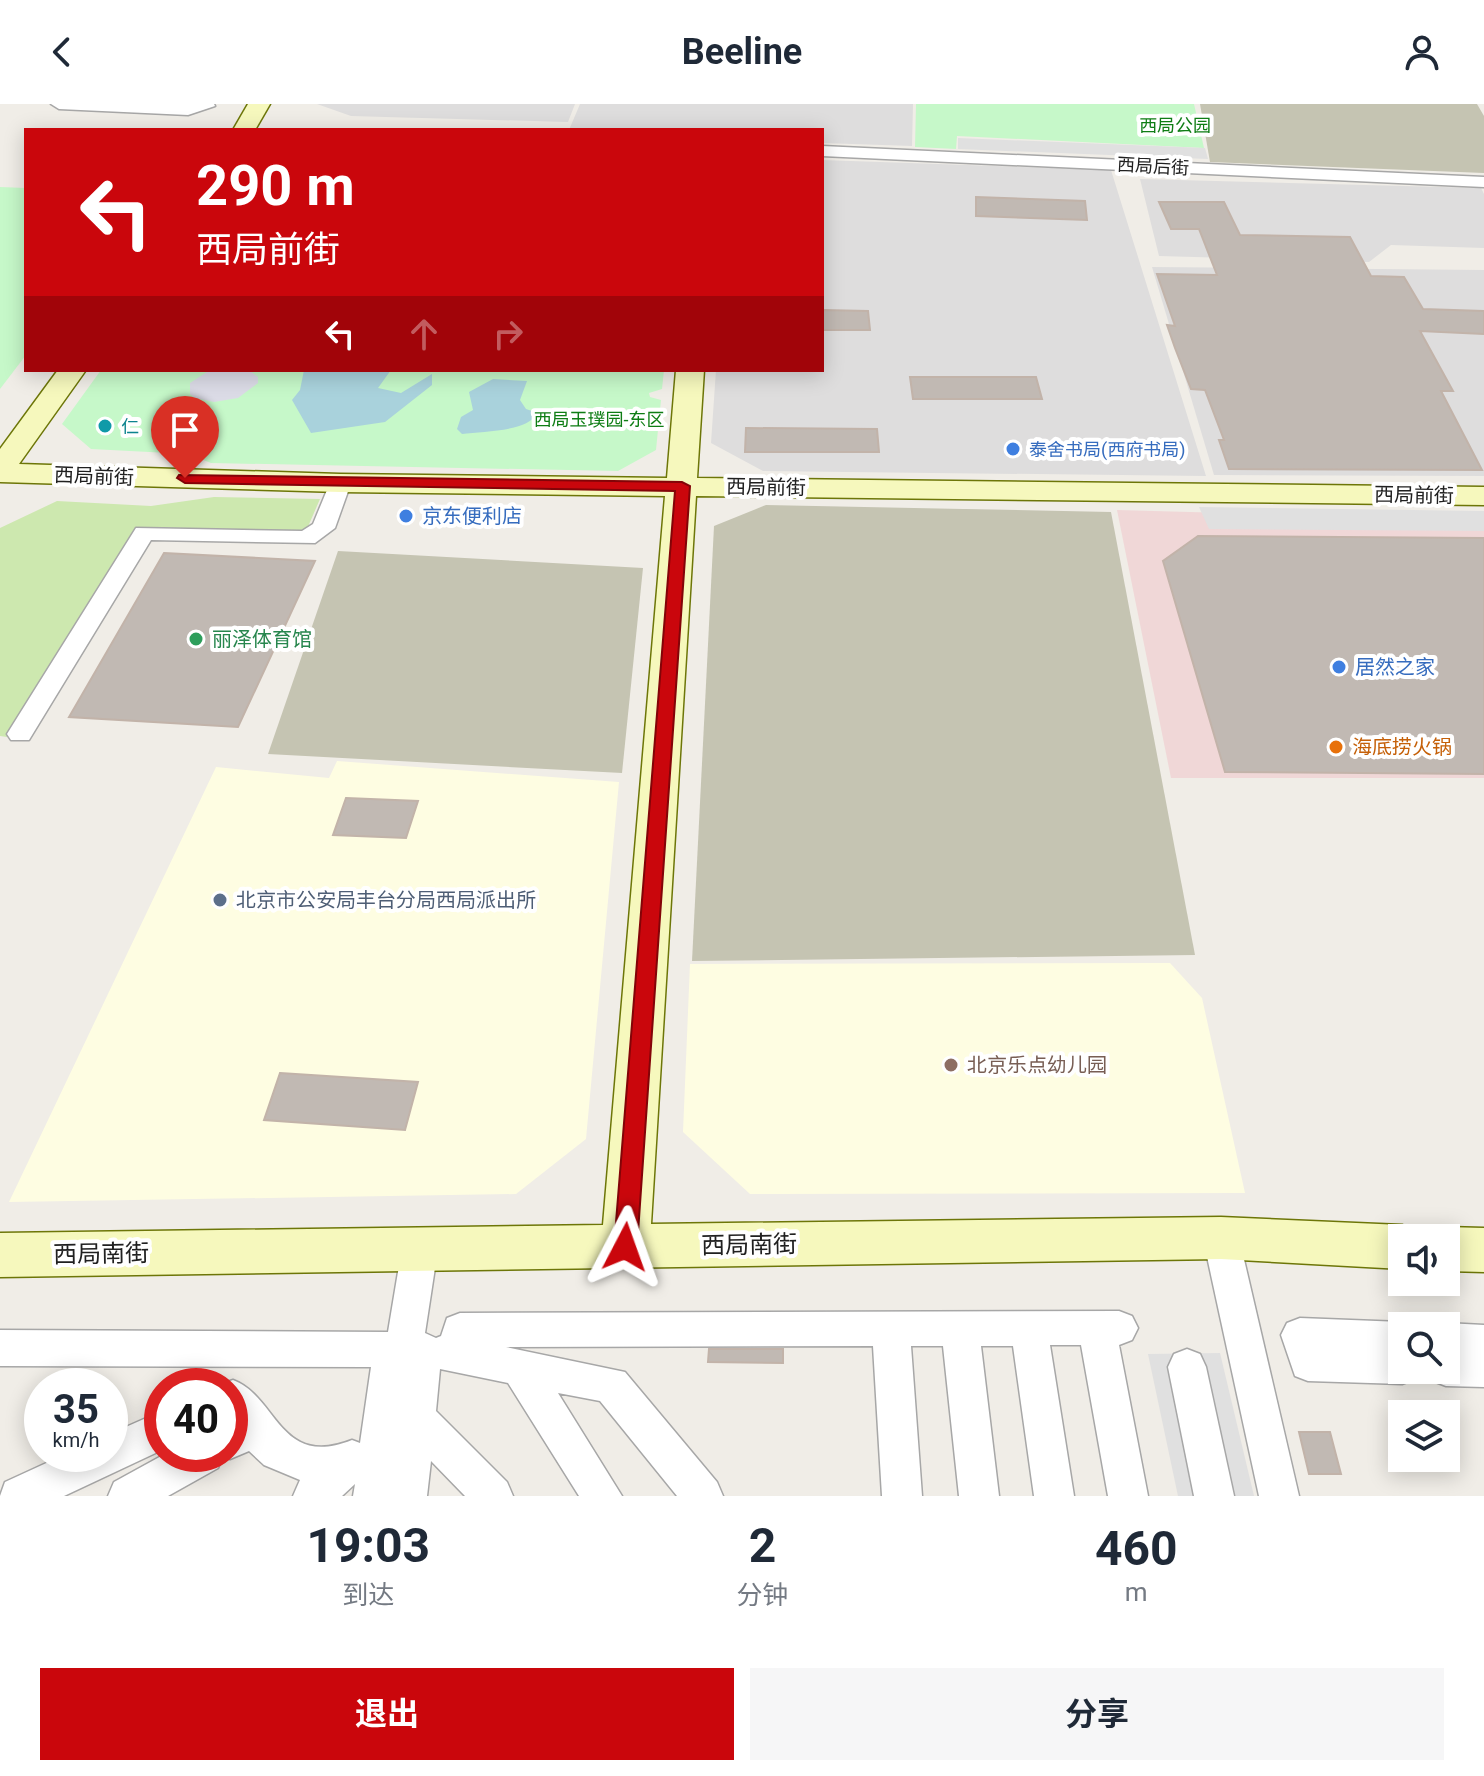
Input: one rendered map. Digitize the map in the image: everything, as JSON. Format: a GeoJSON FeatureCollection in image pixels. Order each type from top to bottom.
{"type":"FeatureCollection","features":[{"type":"Feature","properties":{"kind":"street"},"geometry":{"type":"LineString","coordinates":[[59,104],[188,110],[207,106]]}},
{"type":"Feature","properties":{"kind":"street"},"geometry":{"type":"LineString","coordinates":[[230,128],[243,104]]}},
{"type":"Feature","properties":{"kind":"street"},"geometry":{"type":"LineString","coordinates":[[245,128],[259,104]]}},
{"type":"Feature","properties":{"kind":"street","name":"西局后街"},"geometry":{"type":"LineString","coordinates":[[824,151],[1484,182]]}},
{"type":"Feature","properties":{"kind":"street"},"geometry":{"type":"LineString","coordinates":[[2,434],[50,372]]}},
{"type":"Feature","properties":{"kind":"street"},"geometry":{"type":"LineString","coordinates":[[0,472],[71,372]]}},
{"type":"Feature","properties":{"kind":"street"},"geometry":{"type":"LineString","coordinates":[[625,1247],[690,372]]}},
{"type":"Feature","properties":{"kind":"street","name":"西局前街"},"geometry":{"type":"LineString","coordinates":[[0,472],[340,483],[1484,496]]}},
{"type":"Feature","properties":{"kind":"street"},"geometry":{"type":"LineString","coordinates":[[20,734],[144,533],[307,538],[323,528],[340,483]]}},
{"type":"Feature","properties":{"kind":"street"},"geometry":{"type":"LineString","coordinates":[[1221,1238],[1279,1496]]}},
{"type":"Feature","properties":{"kind":"street","name":"西局南街"},"geometry":{"type":"LineString","coordinates":[[0,1255],[1221,1238],[1388,1246]]}},
{"type":"Feature","properties":{"kind":"street"},"geometry":{"type":"LineString","coordinates":[[373,1496],[399,1424],[419,1352],[420,1248]]}},
{"type":"Feature","properties":{"kind":"street"},"geometry":{"type":"LineString","coordinates":[[1460,1249],[1484,1250]]}},
{"type":"Feature","properties":{"kind":"street"},"geometry":{"type":"LineString","coordinates":[[419,1352],[460,1330],[1108,1328],[1128,1496]]}},
{"type":"Feature","properties":{"kind":"street"},"geometry":{"type":"LineString","coordinates":[[891,1329],[902,1496]]}},
{"type":"Feature","properties":{"kind":"street"},"geometry":{"type":"LineString","coordinates":[[960,1329],[979,1496]]}},
{"type":"Feature","properties":{"kind":"street"},"geometry":{"type":"LineString","coordinates":[[1029,1329],[1054,1496]]}},
{"type":"Feature","properties":{"kind":"street"},"geometry":{"type":"LineString","coordinates":[[1388,1338],[1300,1335],[1308,1363],[1388,1366]]}},
{"type":"Feature","properties":{"kind":"street"},"geometry":{"type":"LineString","coordinates":[[1460,1341],[1484,1342]]}},
{"type":"Feature","properties":{"kind":"street"},"geometry":{"type":"LineString","coordinates":[[0,1348],[419,1352],[611,1385],[703,1496]]}},
{"type":"Feature","properties":{"kind":"street"},"geometry":{"type":"LineString","coordinates":[[1187,1367],[1214,1496]]}},
{"type":"Feature","properties":{"kind":"street"},"geometry":{"type":"LineString","coordinates":[[520,1368],[602,1496]]}},
{"type":"Feature","properties":{"kind":"street"},"geometry":{"type":"LineString","coordinates":[[1460,1368],[1484,1369]]}},
{"type":"Feature","properties":{"kind":"street"},"geometry":{"type":"LineString","coordinates":[[313,1496],[346,1465],[399,1424]]}},
{"type":"Feature","properties":{"kind":"street"},"geometry":{"type":"LineString","coordinates":[[399,1424],[407,1496]]}},
{"type":"Feature","properties":{"kind":"street"},"geometry":{"type":"LineString","coordinates":[[399,1424],[493,1496]]}},
{"type":"Feature","properties":{"kind":"street"},"geometry":{"type":"LineString","coordinates":[[248,1426],[279,1456],[302,1464],[346,1465]]}},
{"type":"Feature","properties":{"kind":"street"},"geometry":{"type":"LineString","coordinates":[[19,1496],[71,1472]]}},
{"type":"Feature","properties":{"kind":"street"},"geometry":{"type":"LineString","coordinates":[[128,1496],[171,1472]]}},
{"type":"Feature","properties":{"kind":"shaded area"},"geometry":{"type":"Polygon","coordinates":[[[317,104],[575,104],[568,122],[351,116],[317,104]]]}},
{"type":"Feature","properties":{"kind":"shaded area"},"geometry":{"type":"Polygon","coordinates":[[[580,104],[913,104],[912,146],[824,143],[824,128],[570,128],[580,104]]]}},
{"type":"Feature","properties":{"kind":"shaded area"},"geometry":{"type":"Polygon","coordinates":[[[1200,104],[1477,104],[1484,116],[1484,173],[1210,162],[1200,104]]]}},
{"type":"Feature","properties":{"kind":"shaded area"},"geometry":{"type":"Polygon","coordinates":[[[958,138],[1205,148],[1208,159],[958,149],[958,138]]]}},
{"type":"Feature","properties":{"kind":"shaded area"},"geometry":{"type":"Polygon","coordinates":[[[824,160],[1111,170],[1206,476],[763,471],[711,443],[716,372],[824,372],[824,160]]]}},
{"type":"Feature","properties":{"kind":"shaded area"},"geometry":{"type":"Polygon","coordinates":[[[1140,179],[1481,188],[1484,194],[1484,248],[1391,245],[1369,262],[1159,256],[1140,179]]]}},
{"type":"Feature","properties":{"kind":"shaded area"},"geometry":{"type":"Polygon","coordinates":[[[1152,267],[1484,270],[1484,476],[1214,475],[1152,267]]]}},
{"type":"Feature","properties":{"kind":"shaded area"},"geometry":{"type":"Polygon","coordinates":[[[207,372],[252,372],[258,377],[258,383],[238,398],[214,402],[195,398],[190,394],[190,383],[207,372]]]}},
{"type":"Feature","properties":{"kind":"shaded area"},"geometry":{"type":"Polygon","coordinates":[[[766,505],[1111,512],[1195,955],[692,961],[714,526],[766,505]]]}},
{"type":"Feature","properties":{"kind":"shaded area"},"geometry":{"type":"Polygon","coordinates":[[[1199,507],[1484,511],[1484,531],[1209,529],[1199,507]]]}},
{"type":"Feature","properties":{"kind":"shaded area","name":"居然之家"},"geometry":{"type":"Polygon","coordinates":[[[1117,510],[1484,520],[1484,778],[1171,778],[1117,510]]]}},
{"type":"Feature","properties":{"kind":"shaded area"},"geometry":{"type":"Polygon","coordinates":[[[338,551],[643,568],[622,773],[268,754],[338,551]]]}},
{"type":"Feature","properties":{"kind":"shaded area"},"geometry":{"type":"Polygon","coordinates":[[[337,761],[619,782],[586,1139],[516,1194],[9,1202],[216,767],[329,778],[337,761]]]}},
{"type":"Feature","properties":{"kind":"shaded area","name":"北京乐点幼儿园"},"geometry":{"type":"Polygon","coordinates":[[[1170,963],[1202,998],[1245,1193],[750,1194],[683,1132],[690,964],[1170,963]]]}},
{"type":"Feature","properties":{"kind":"shaded area"},"geometry":{"type":"Polygon","coordinates":[[[1220,1353],[1254,1496],[1178,1496],[1148,1354],[1220,1353]]]}},
{"type":"Feature","properties":{"kind":"green space","name":"西局公园"},"geometry":{"type":"Polygon","coordinates":[[[916,104],[1194,104],[1204,148],[957,136],[956,149],[915,147],[916,104]]]}},
{"type":"Feature","properties":{"kind":"green space"},"geometry":{"type":"Polygon","coordinates":[[[0,187],[24,188],[24,358],[0,389],[0,187]]]}},
{"type":"Feature","properties":{"kind":"green space","name":"西局玉璞园-东区"},"geometry":{"type":"Polygon","coordinates":[[[100,372],[664,372],[662,389],[649,393],[650,397],[661,400],[656,450],[618,471],[211,463],[188,454],[91,449],[62,424],[100,372]]]}},
{"type":"Feature","properties":{"kind":"green space"},"geometry":{"type":"Polygon","coordinates":[[[214,497],[320,499],[307,529],[300,534],[139,528],[7,737],[0,736],[0,528],[57,501],[151,506],[214,497]]]}},
{"type":"Feature","properties":{"kind":"water"},"geometry":{"type":"Polygon","coordinates":[[[304,372],[390,372],[378,388],[401,393],[432,374],[432,385],[385,422],[311,433],[292,400],[300,390],[304,372]]]}},
{"type":"Feature","properties":{"kind":"water"},"geometry":{"type":"Polygon","coordinates":[[[493,379],[527,381],[520,400],[526,409],[538,413],[525,424],[515,427],[462,434],[457,429],[461,417],[473,410],[469,392],[493,379]]]}},
{"type":"Feature","properties":{"kind":"building"},"geometry":{"type":"Polygon","coordinates":[[[976,197],[1085,201],[1087,220],[976,216],[976,197]]]}},
{"type":"Feature","properties":{"kind":"building"},"geometry":{"type":"Polygon","coordinates":[[[1159,202],[1224,202],[1240,235],[1350,237],[1371,276],[1404,277],[1423,309],[1484,311],[1484,334],[1420,331],[1453,391],[1441,391],[1482,470],[1229,469],[1219,440],[1224,440],[1205,390],[1191,389],[1175,348],[1167,325],[1175,326],[1157,274],[1217,275],[1199,229],[1171,229],[1159,202]]]}},
{"type":"Feature","properties":{"kind":"building"},"geometry":{"type":"Polygon","coordinates":[[[824,310],[868,311],[870,330],[824,330],[824,310]]]}},
{"type":"Feature","properties":{"kind":"building"},"geometry":{"type":"Polygon","coordinates":[[[910,377],[1036,377],[1042,399],[913,399],[910,377]]]}},
{"type":"Feature","properties":{"kind":"building"},"geometry":{"type":"Polygon","coordinates":[[[746,428],[877,429],[879,452],[745,452],[746,428]]]}},
{"type":"Feature","properties":{"kind":"building","name":"居然之家"},"geometry":{"type":"Polygon","coordinates":[[[1198,536],[1484,538],[1484,774],[1225,772],[1163,561],[1198,536]]]}},
{"type":"Feature","properties":{"kind":"building","name":"丽泽体育馆"},"geometry":{"type":"Polygon","coordinates":[[[164,553],[315,561],[238,727],[69,717],[164,553]]]}},
{"type":"Feature","properties":{"kind":"building"},"geometry":{"type":"Polygon","coordinates":[[[346,798],[418,801],[406,838],[333,835],[346,798]]]}},
{"type":"Feature","properties":{"kind":"building"},"geometry":{"type":"Polygon","coordinates":[[[280,1073],[418,1082],[405,1130],[264,1120],[280,1073]]]}},
{"type":"Feature","properties":{"kind":"building"},"geometry":{"type":"Polygon","coordinates":[[[709,1349],[783,1349],[783,1363],[708,1362],[709,1349]]]}},
{"type":"Feature","properties":{"kind":"building"},"geometry":{"type":"Polygon","coordinates":[[[1299,1432],[1330,1432],[1341,1474],[1309,1474],[1299,1432]]]}},
{"type":"Feature","properties":{"kind":"place","name":"仁"},"geometry":{"type":"Point","coordinates":[105,426]}},
{"type":"Feature","properties":{"kind":"place","name":"泰舍书局(西府书局)"},"geometry":{"type":"Point","coordinates":[1013,449]}},
{"type":"Feature","properties":{"kind":"place","name":"京东便利店"},"geometry":{"type":"Point","coordinates":[406,516]}},
{"type":"Feature","properties":{"kind":"place","name":"丽泽体育馆"},"geometry":{"type":"Point","coordinates":[196,639]}},
{"type":"Feature","properties":{"kind":"place","name":"居然之家"},"geometry":{"type":"Point","coordinates":[1339,667]}},
{"type":"Feature","properties":{"kind":"place","name":"海底捞火锅"},"geometry":{"type":"Point","coordinates":[1336,747]}},
{"type":"Feature","properties":{"kind":"place","name":"北京市公安局丰台分局西局派出所"},"geometry":{"type":"Point","coordinates":[220,900]}},
{"type":"Feature","properties":{"kind":"place","name":"北京乐点幼儿园"},"geometry":{"type":"Point","coordinates":[951,1065]}},
{"type":"Feature","properties":{"kind":"route"},"geometry":{"type":"LineString","coordinates":[[185,478],[340,483],[682,486],[625,1247]]}}]}
